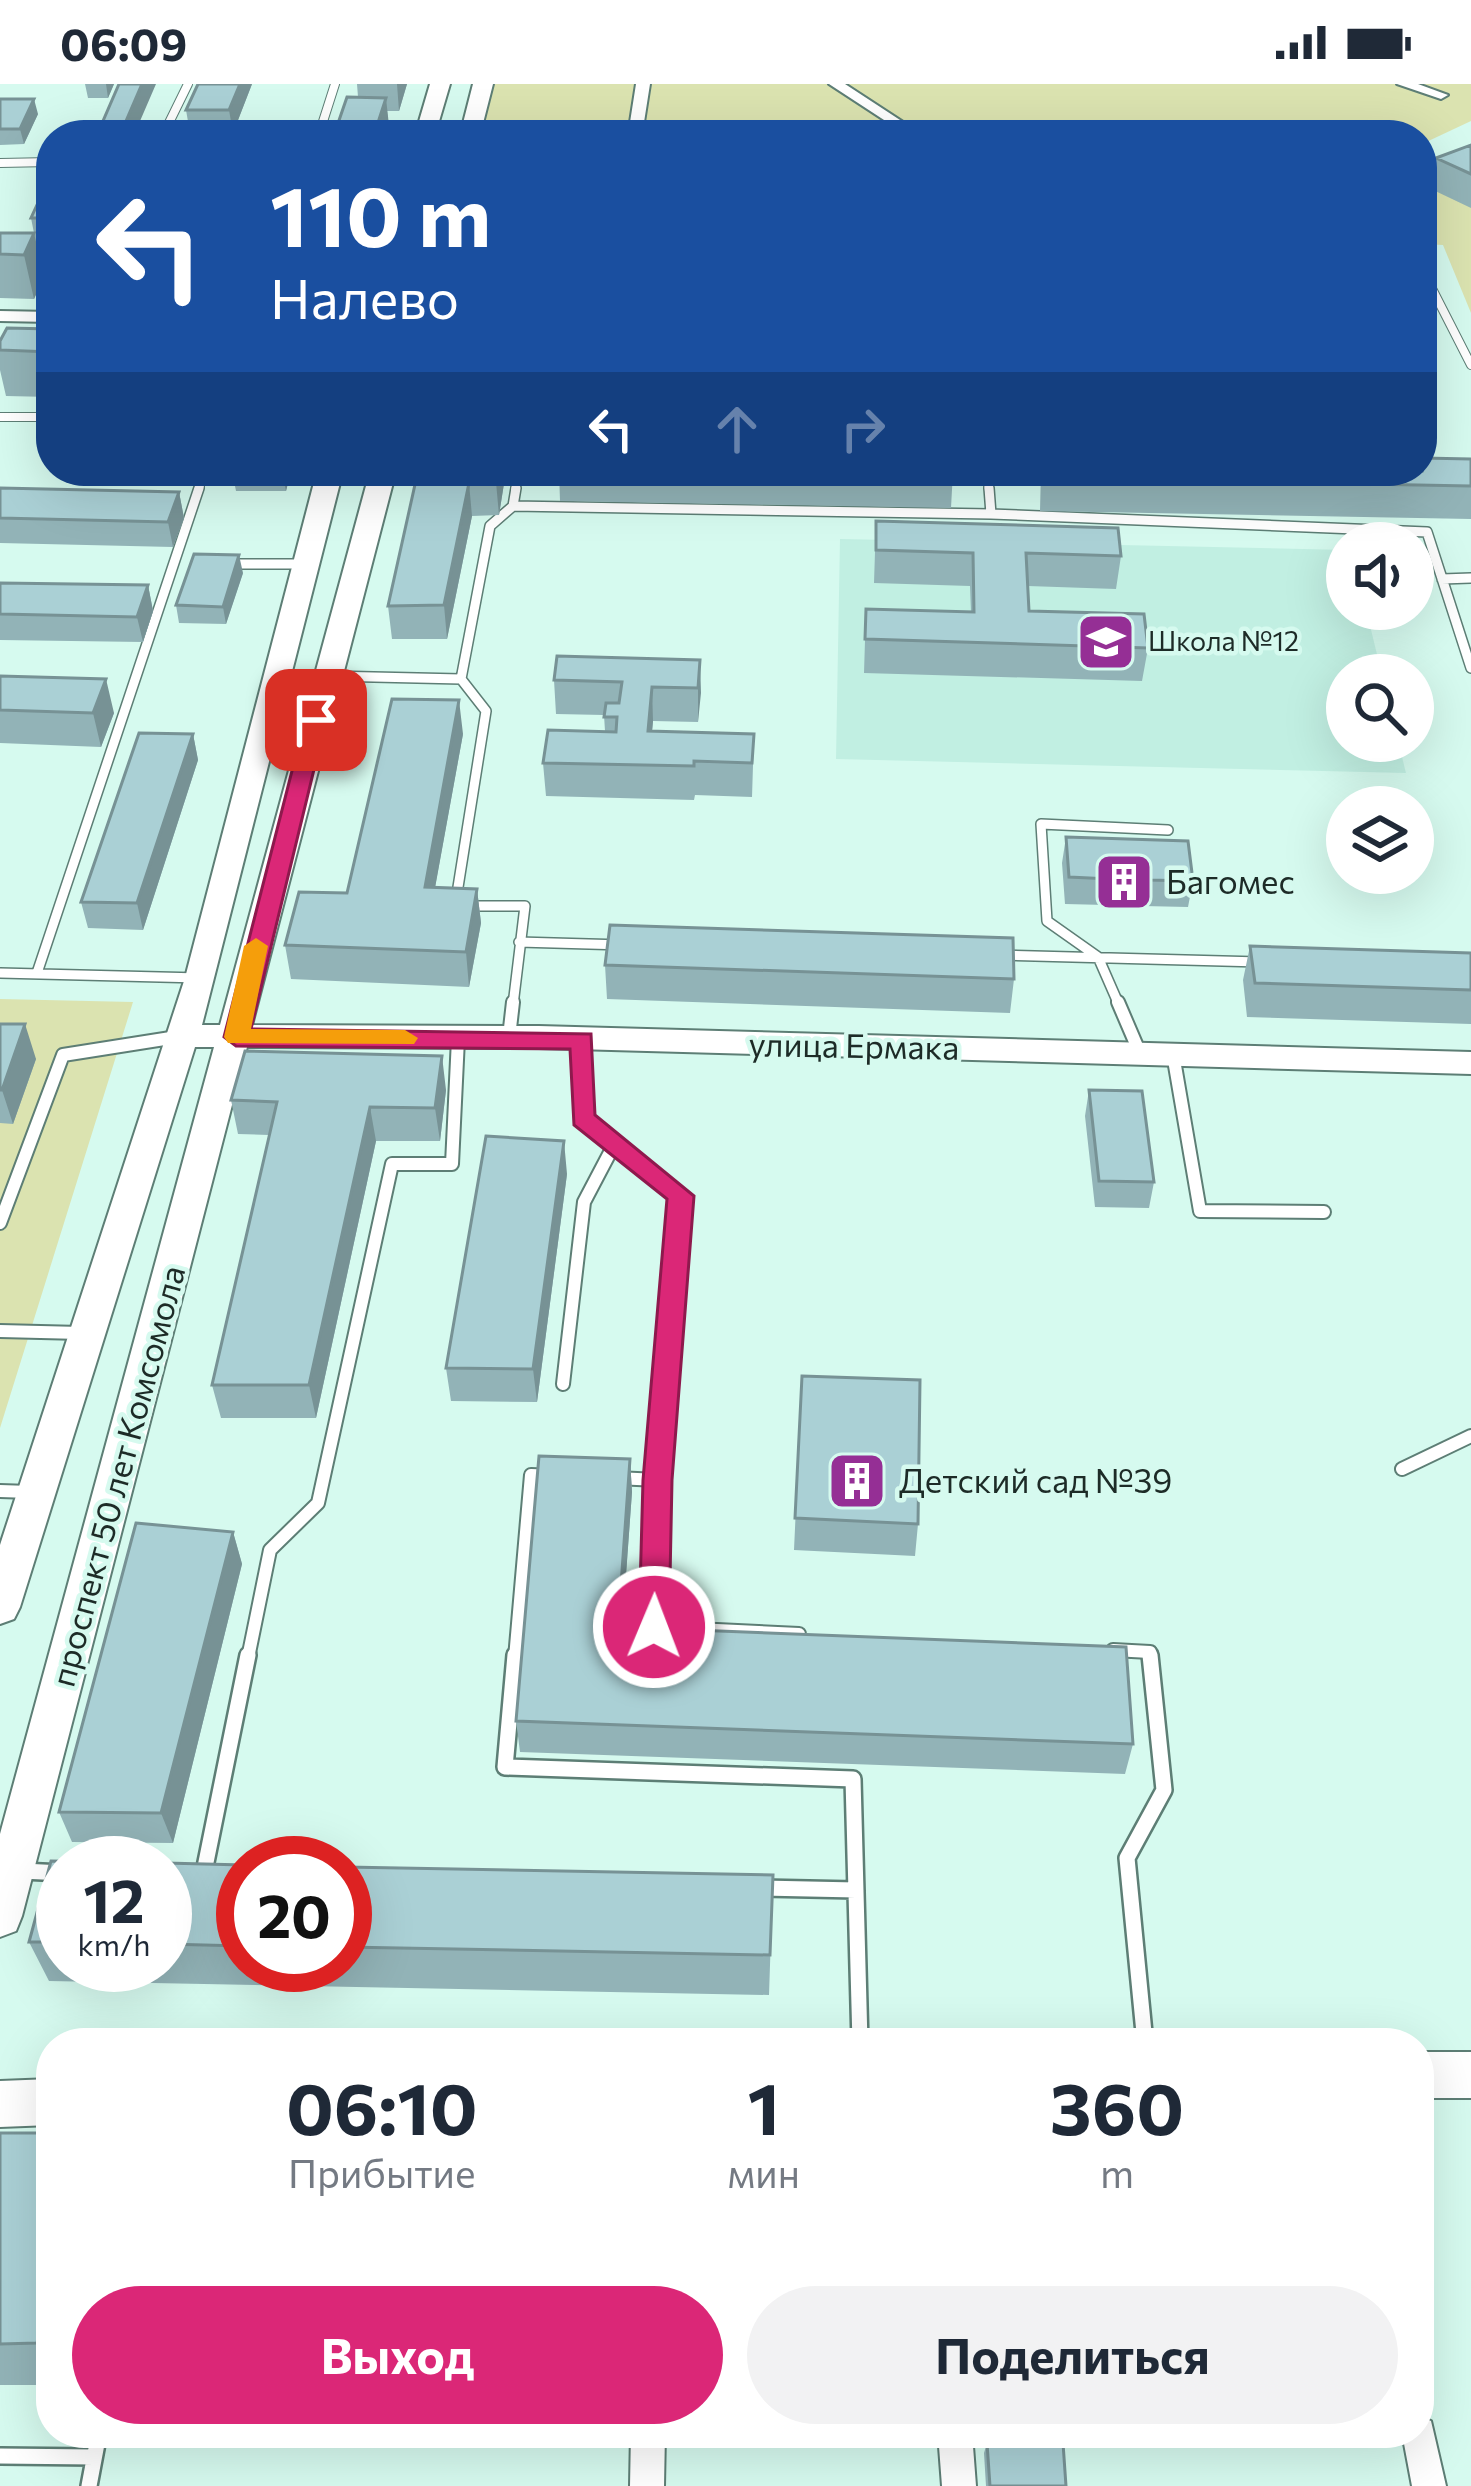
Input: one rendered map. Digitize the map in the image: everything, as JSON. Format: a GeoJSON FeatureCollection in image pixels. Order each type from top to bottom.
{"type":"FeatureCollection","features":[{"type":"Feature","properties":{"kind":"main road"},"geometry":{"type":"LineString","coordinates":[[430,120],[440,84]]}},
{"type":"Feature","properties":{"kind":"main road"},"geometry":{"type":"LineString","coordinates":[[474,120],[483,84]]}},
{"type":"Feature","properties":{"kind":"main road","name":"проспект 50 лет Комсомола"},"geometry":{"type":"LineString","coordinates":[[0,1607],[201,978],[326,486]]}},
{"type":"Feature","properties":{"kind":"main road","name":"проспект 50 лет Комсомола"},"geometry":{"type":"LineString","coordinates":[[0,1916],[379,486]]}},
{"type":"Feature","properties":{"kind":"main road"},"geometry":{"type":"LineString","coordinates":[[184,1036],[236,1037]]}},
{"type":"Feature","properties":{"kind":"main road","name":"улица Ермака"},"geometry":{"type":"LineString","coordinates":[[236,1037],[509,1038],[1471,1063]]}},
{"type":"Feature","properties":{"kind":"main road"},"geometry":{"type":"LineString","coordinates":[[1434,2075],[1471,2075]]}},
{"type":"Feature","properties":{"kind":"main road"},"geometry":{"type":"LineString","coordinates":[[0,2104],[36,2103]]}},
{"type":"Feature","properties":{"kind":"street"},"geometry":{"type":"LineString","coordinates":[[638,120],[644,84]]}},
{"type":"Feature","properties":{"kind":"street"},"geometry":{"type":"LineString","coordinates":[[836,84],[892,120]]}},
{"type":"Feature","properties":{"kind":"street"},"geometry":{"type":"LineString","coordinates":[[1404,84],[1441,95]]}},
{"type":"Feature","properties":{"kind":"street"},"geometry":{"type":"LineString","coordinates":[[0,316],[36,316]]}},
{"type":"Feature","properties":{"kind":"street"},"geometry":{"type":"LineString","coordinates":[[647,2486],[648,2448]]}},
{"type":"Feature","properties":{"kind":"street"},"geometry":{"type":"LineString","coordinates":[[956,2448],[958,2486]]}},
{"type":"Feature","properties":{"kind":"street"},"geometry":{"type":"LineString","coordinates":[[1422,2448],[1429,2486]]}},
{"type":"Feature","properties":{"kind":"lane"},"geometry":{"type":"LineString","coordinates":[[170,120],[188,84]]}},
{"type":"Feature","properties":{"kind":"lane"},"geometry":{"type":"LineString","coordinates":[[324,120],[335,84]]}},
{"type":"Feature","properties":{"kind":"lane"},"geometry":{"type":"LineString","coordinates":[[0,163],[36,162]]}},
{"type":"Feature","properties":{"kind":"lane"},"geometry":{"type":"LineString","coordinates":[[0,267],[36,268]]}},
{"type":"Feature","properties":{"kind":"lane"},"geometry":{"type":"LineString","coordinates":[[1437,298],[1471,365]]}},
{"type":"Feature","properties":{"kind":"lane"},"geometry":{"type":"LineString","coordinates":[[0,417],[36,417]]}},
{"type":"Feature","properties":{"kind":"lane"},"geometry":{"type":"LineString","coordinates":[[37,974],[200,486]]}},
{"type":"Feature","properties":{"kind":"lane"},"geometry":{"type":"LineString","coordinates":[[461,680],[490,526],[513,506],[516,486]]}},
{"type":"Feature","properties":{"kind":"lane"},"geometry":{"type":"LineString","coordinates":[[988,486],[991,514]]}},
{"type":"Feature","properties":{"kind":"lane"},"geometry":{"type":"LineString","coordinates":[[173,500],[195,501]]}},
{"type":"Feature","properties":{"kind":"lane"},"geometry":{"type":"LineString","coordinates":[[513,506],[991,514],[1427,532],[1471,668]]}},
{"type":"Feature","properties":{"kind":"lane"},"geometry":{"type":"LineString","coordinates":[[217,563],[306,564]]}},
{"type":"Feature","properties":{"kind":"lane"},"geometry":{"type":"LineString","coordinates":[[1442,579],[1471,578]]}},
{"type":"Feature","properties":{"kind":"lane"},"geometry":{"type":"LineString","coordinates":[[142,587],[166,587]]}},
{"type":"Feature","properties":{"kind":"lane"},"geometry":{"type":"LineString","coordinates":[[327,676],[461,680],[486,711],[455,906],[525,906],[509,1038]]}},
{"type":"Feature","properties":{"kind":"lane"},"geometry":{"type":"LineString","coordinates":[[109,692],[131,692]]}},
{"type":"Feature","properties":{"kind":"lane"},"geometry":{"type":"LineString","coordinates":[[1168,830],[1041,824],[1047,921],[1098,957],[1156,1052],[1200,1210],[1324,1212]]}},
{"type":"Feature","properties":{"kind":"lane"},"geometry":{"type":"LineString","coordinates":[[519,942],[635,945]]}},
{"type":"Feature","properties":{"kind":"lane"},"geometry":{"type":"LineString","coordinates":[[982,954],[1284,962]]}},
{"type":"Feature","properties":{"kind":"lane"},"geometry":{"type":"LineString","coordinates":[[0,973],[201,978]]}},
{"type":"Feature","properties":{"kind":"lane"},"geometry":{"type":"LineString","coordinates":[[0,1223],[63,1055],[184,1036]]}},
{"type":"Feature","properties":{"kind":"lane"},"geometry":{"type":"LineString","coordinates":[[202,1877],[270,1550],[319,1503],[392,1164],[452,1164],[458,1039]]}},
{"type":"Feature","properties":{"kind":"lane"},"geometry":{"type":"LineString","coordinates":[[583,1040],[583,1118],[681,1196],[658,1480],[654,1627],[819,1635]]}},
{"type":"Feature","properties":{"kind":"lane"},"geometry":{"type":"LineString","coordinates":[[563,1384],[584,1202],[615,1144]]}},
{"type":"Feature","properties":{"kind":"lane"},"geometry":{"type":"LineString","coordinates":[[0,1330],[88,1334]]}},
{"type":"Feature","properties":{"kind":"lane"},"geometry":{"type":"LineString","coordinates":[[1402,1468],[1471,1436]]}},
{"type":"Feature","properties":{"kind":"lane"},"geometry":{"type":"LineString","coordinates":[[573,1477],[531,1475],[505,1767],[853,1779],[860,2028]]}},
{"type":"Feature","properties":{"kind":"lane"},"geometry":{"type":"LineString","coordinates":[[594,1477],[658,1480]]}},
{"type":"Feature","properties":{"kind":"lane"},"geometry":{"type":"LineString","coordinates":[[0,1491],[37,1492]]}},
{"type":"Feature","properties":{"kind":"lane"},"geometry":{"type":"LineString","coordinates":[[1102,1650],[1150,1652],[1164,1790],[1127,1858],[1144,2028]]}},
{"type":"Feature","properties":{"kind":"lane"},"geometry":{"type":"LineString","coordinates":[[12,1871],[36,1872]]}},
{"type":"Feature","properties":{"kind":"lane"},"geometry":{"type":"LineString","coordinates":[[192,1877],[216,1878]]}},
{"type":"Feature","properties":{"kind":"lane"},"geometry":{"type":"LineString","coordinates":[[740,1888],[856,1890]]}},
{"type":"Feature","properties":{"kind":"lane"},"geometry":{"type":"LineString","coordinates":[[89,2486],[96,2448]]}},
{"type":"Feature","properties":{"kind":"lane"},"geometry":{"type":"LineString","coordinates":[[0,2456],[94,2457]]}},
{"type":"Feature","properties":{"kind":"shaded area"},"geometry":{"type":"Polygon","coordinates":[[[492,84],[1471,84],[1471,121],[1437,137],[1437,120],[484,120],[492,84]]]}},
{"type":"Feature","properties":{"kind":"shaded area"},"geometry":{"type":"Polygon","coordinates":[[[1471,161],[1471,313],[1443,245],[1437,245],[1437,174],[1471,161]]]}},
{"type":"Feature","properties":{"kind":"shaded area","name":"Школа №12"},"geometry":{"type":"Polygon","coordinates":[[[840,539],[1326,550],[1326,630],[1371,630],[1377,654],[1326,654],[1326,762],[1403,762],[1406,773],[836,759],[840,539]]]}},
{"type":"Feature","properties":{"kind":"shaded area"},"geometry":{"type":"Polygon","coordinates":[[[0,999],[133,1002],[0,1428],[0,999]]]}},
{"type":"Feature","properties":{"kind":"building"},"geometry":{"type":"Polygon","coordinates":[[[119,84],[142,84],[126,120],[103,120],[119,84]]]}},
{"type":"Feature","properties":{"kind":"building"},"geometry":{"type":"Polygon","coordinates":[[[198,84],[240,84],[229,110],[186,110],[198,84]]]}},
{"type":"Feature","properties":{"kind":"building"},"geometry":{"type":"Polygon","coordinates":[[[347,97],[386,98],[379,120],[339,120],[347,97]]]}},
{"type":"Feature","properties":{"kind":"building"},"geometry":{"type":"Polygon","coordinates":[[[0,99],[34,99],[20,129],[0,129],[0,99]]]}},
{"type":"Feature","properties":{"kind":"building"},"geometry":{"type":"Polygon","coordinates":[[[1471,145],[1471,174],[1437,158],[1471,145]]]}},
{"type":"Feature","properties":{"kind":"building"},"geometry":{"type":"Polygon","coordinates":[[[0,233],[34,233],[24,255],[0,254],[0,233]]]}},
{"type":"Feature","properties":{"kind":"building"},"geometry":{"type":"Polygon","coordinates":[[[7,328],[36,329],[36,351],[0,350],[7,328]]]}},
{"type":"Feature","properties":{"kind":"building"},"geometry":{"type":"Polygon","coordinates":[[[1437,458],[1471,459],[1471,486],[1437,485],[1437,458]]]}},
{"type":"Feature","properties":{"kind":"building"},"geometry":{"type":"Polygon","coordinates":[[[415,486],[468,486],[444,605],[388,606],[415,486]]]}},
{"type":"Feature","properties":{"kind":"building"},"geometry":{"type":"Polygon","coordinates":[[[0,488],[179,492],[168,522],[0,518],[0,488]]]}},
{"type":"Feature","properties":{"kind":"building"},"geometry":{"type":"Polygon","coordinates":[[[876,521],[1118,528],[1121,556],[1026,553],[1029,611],[1144,614],[1148,648],[865,639],[866,609],[974,612],[973,553],[876,550],[876,521]]]}},
{"type":"Feature","properties":{"kind":"building"},"geometry":{"type":"Polygon","coordinates":[[[194,554],[239,555],[223,607],[176,605],[194,554]]]}},
{"type":"Feature","properties":{"kind":"building"},"geometry":{"type":"Polygon","coordinates":[[[0,583],[148,585],[137,617],[0,614],[0,583]]]}},
{"type":"Feature","properties":{"kind":"building"},"geometry":{"type":"Polygon","coordinates":[[[557,656],[700,660],[698,688],[652,687],[648,731],[754,734],[752,763],[543,763],[548,730],[616,732],[617,717],[604,717],[606,703],[619,703],[622,682],[554,680],[557,656]]]}},
{"type":"Feature","properties":{"kind":"building"},"geometry":{"type":"Polygon","coordinates":[[[0,676],[106,679],[93,713],[0,710],[0,676]]]}},
{"type":"Feature","properties":{"kind":"building"},"geometry":{"type":"Polygon","coordinates":[[[392,699],[459,700],[425,887],[477,889],[466,952],[285,945],[299,892],[347,893],[392,699]]]}},
{"type":"Feature","properties":{"kind":"building"},"geometry":{"type":"Polygon","coordinates":[[[139,733],[193,734],[137,903],[81,902],[139,733]]]}},
{"type":"Feature","properties":{"kind":"building"},"geometry":{"type":"Polygon","coordinates":[[[1066,837],[1188,841],[1193,881],[1148,880],[1147,872],[1109,871],[1110,879],[1069,877],[1066,837]]]}},
{"type":"Feature","properties":{"kind":"building"},"geometry":{"type":"Polygon","coordinates":[[[610,925],[1013,938],[1014,979],[605,965],[610,925]]]}},
{"type":"Feature","properties":{"kind":"building"},"geometry":{"type":"Polygon","coordinates":[[[1250,946],[1471,953],[1471,990],[1255,983],[1250,946]]]}},
{"type":"Feature","properties":{"kind":"building"},"geometry":{"type":"Polygon","coordinates":[[[0,1024],[25,1024],[2,1090],[0,1090],[0,1024]]]}},
{"type":"Feature","properties":{"kind":"building"},"geometry":{"type":"Polygon","coordinates":[[[245,1051],[442,1056],[435,1108],[370,1107],[309,1385],[212,1385],[277,1102],[231,1100],[245,1051]]]}},
{"type":"Feature","properties":{"kind":"building"},"geometry":{"type":"Polygon","coordinates":[[[1089,1090],[1142,1091],[1154,1182],[1099,1181],[1089,1090]]]}},
{"type":"Feature","properties":{"kind":"building"},"geometry":{"type":"Polygon","coordinates":[[[486,1136],[564,1141],[533,1369],[446,1368],[486,1136]]]}},
{"type":"Feature","properties":{"kind":"building","name":"Детский сад №39"},"geometry":{"type":"Polygon","coordinates":[[[802,1376],[920,1380],[918,1524],[795,1518],[802,1376]]]}},
{"type":"Feature","properties":{"kind":"building"},"geometry":{"type":"Polygon","coordinates":[[[539,1456],[630,1459],[618,1627],[1126,1647],[1133,1744],[516,1721],[539,1456]]]}},
{"type":"Feature","properties":{"kind":"building"},"geometry":{"type":"Polygon","coordinates":[[[136,1523],[233,1532],[161,1813],[59,1812],[136,1523]]]}},
{"type":"Feature","properties":{"kind":"building"},"geometry":{"type":"Polygon","coordinates":[[[192,1864],[216,1864],[216,1945],[192,1945],[192,1864]]]}},
{"type":"Feature","properties":{"kind":"building"},"geometry":{"type":"Polygon","coordinates":[[[372,1868],[773,1875],[770,1955],[372,1948],[372,1868]]]}},
{"type":"Feature","properties":{"kind":"building"},"geometry":{"type":"Polygon","coordinates":[[[36,1916],[36,1942],[29,1942],[36,1916]]]}},
{"type":"Feature","properties":{"kind":"building"},"geometry":{"type":"Polygon","coordinates":[[[0,2133],[36,2133],[36,2343],[0,2344],[0,2133]]]}},
{"type":"Feature","properties":{"kind":"building"},"geometry":{"type":"Polygon","coordinates":[[[987,2448],[1063,2448],[1066,2486],[990,2486],[987,2448]]]}},
{"type":"Feature","properties":{"kind":"slow traffic"},"geometry":{"type":"LineString","coordinates":[[256,946],[236,1037],[405,1038]]}},
{"type":"Feature","properties":{"kind":"place","name":"Школа №12"},"geometry":{"type":"Point","coordinates":[1106,642]}},
{"type":"Feature","properties":{"kind":"place","name":"Багомес"},"geometry":{"type":"Point","coordinates":[1124,882]}},
{"type":"Feature","properties":{"kind":"place","name":"Детский сад №39"},"geometry":{"type":"Point","coordinates":[857,1481]}},
{"type":"Feature","properties":{"kind":"route"},"geometry":{"type":"LineString","coordinates":[[316,720],[236,1037],[583,1040],[583,1118],[681,1196],[658,1480],[654,1627]]}}]}
